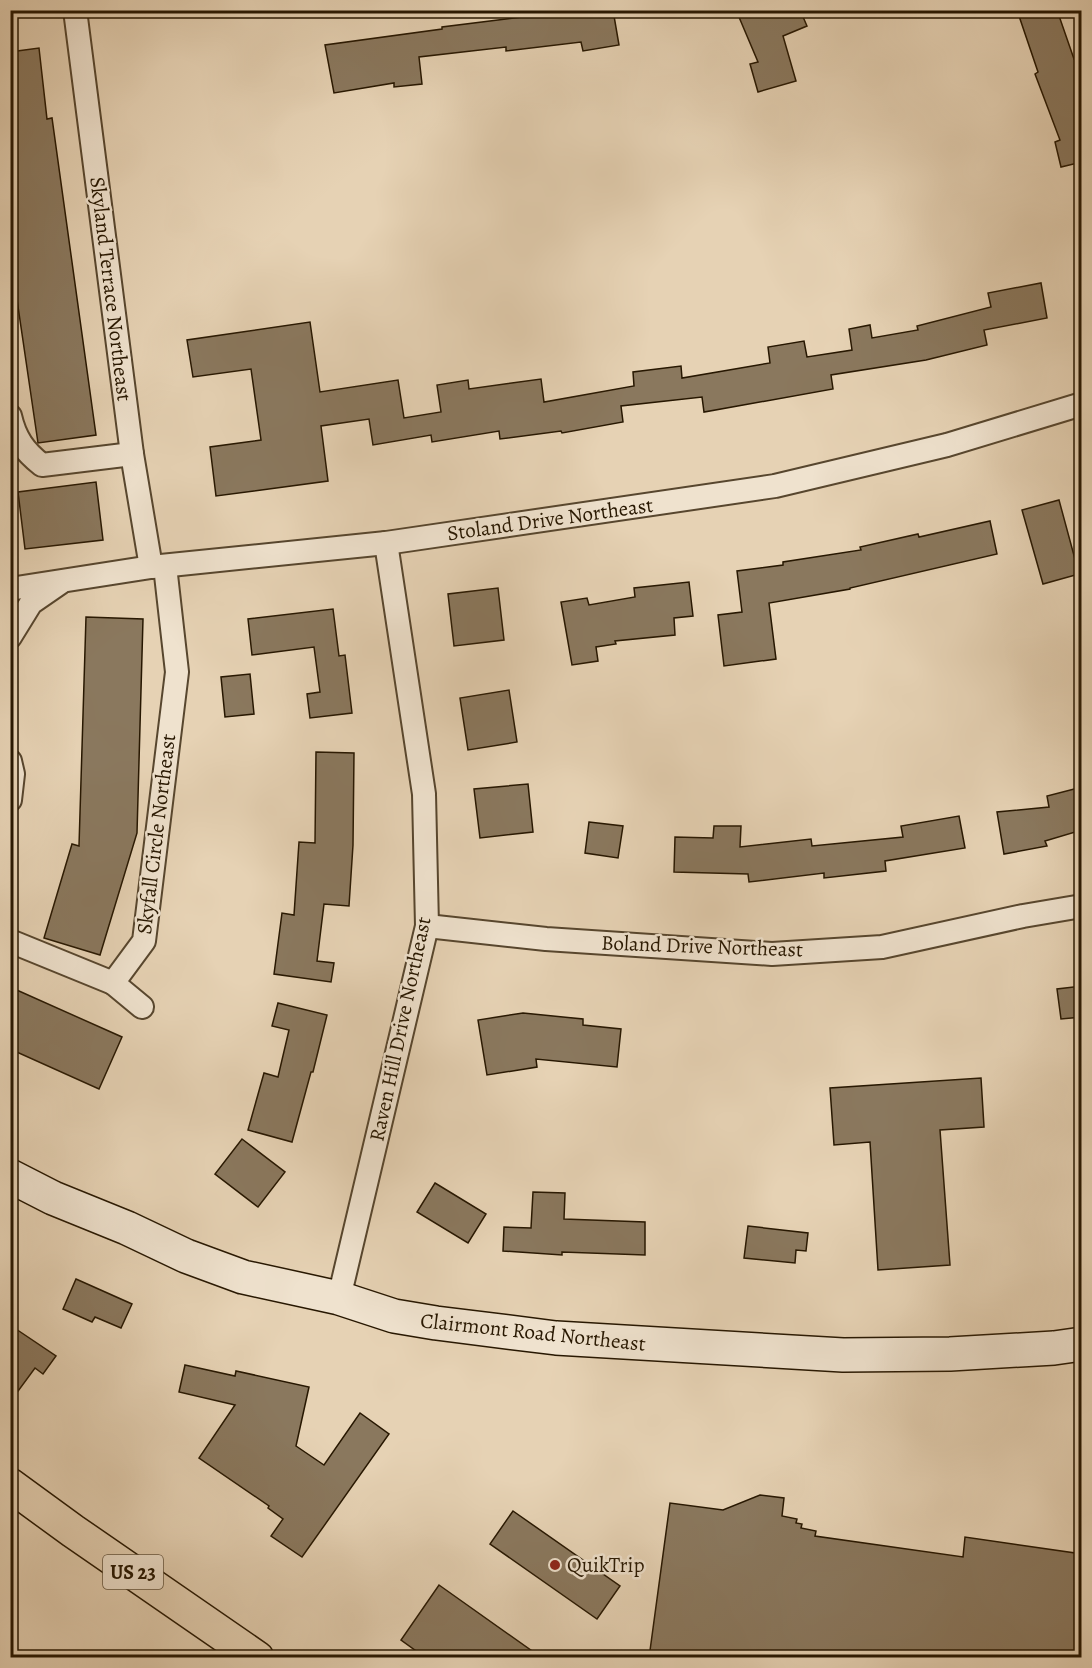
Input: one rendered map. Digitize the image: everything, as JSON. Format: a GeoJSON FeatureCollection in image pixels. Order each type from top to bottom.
{"type":"FeatureCollection","features":[{"type":"Feature","properties":{"kind":"main road","name":"Clairmont Road Northeast"},"geometry":{"type":"LineString","coordinates":[[10,1176],[53,1198],[186,1256],[243,1277],[339,1298],[394,1316],[479,1330],[556,1338],[843,1355],[950,1354],[1054,1348],[1082,1344]]}},
{"type":"Feature","properties":{"kind":"main road","name":"US 23"},"geometry":{"type":"LineString","coordinates":[[10,1485],[257,1658]]}},
{"type":"Feature","properties":{"kind":"street","name":"Skyland Terrace Northeast"},"geometry":{"type":"LineString","coordinates":[[75,10],[132,454],[158,567]]}},
{"type":"Feature","properties":{"kind":"street","name":"Stoland Drive Northeast"},"geometry":{"type":"LineString","coordinates":[[10,590],[158,567],[386,543],[775,486],[947,445],[1082,404]]}},
{"type":"Feature","properties":{"kind":"street"},"geometry":{"type":"LineString","coordinates":[[10,416],[18,440],[28,454],[42,465],[132,454]]}},
{"type":"Feature","properties":{"kind":"street","name":"Raven Hill Drive Northeast"},"geometry":{"type":"LineString","coordinates":[[339,1298],[427,926],[424,794],[386,543]]}},
{"type":"Feature","properties":{"kind":"street","name":"Skyfall Circle Northeast"},"geometry":{"type":"LineString","coordinates":[[113,983],[144,941],[177,672],[158,567]]}},
{"type":"Feature","properties":{"kind":"street"},"geometry":{"type":"LineString","coordinates":[[10,637],[31,603],[63,580]]}},
{"type":"Feature","properties":{"kind":"street"},"geometry":{"type":"LineString","coordinates":[[10,761],[14,774],[10,800]]}},
{"type":"Feature","properties":{"kind":"street","name":"Boland Drive Northeast"},"geometry":{"type":"LineString","coordinates":[[427,926],[546,939],[772,954],[882,947],[1023,916],[1082,906]]}},
{"type":"Feature","properties":{"kind":"street"},"geometry":{"type":"LineString","coordinates":[[10,941],[113,983],[142,1007]]}},
{"type":"Feature","properties":{"kind":"building"},"geometry":{"type":"Polygon","coordinates":[[[578,10],[613,10],[619,45],[583,51],[581,42],[506,51],[506,47],[419,57],[422,84],[394,87],[394,83],[334,93],[325,45],[578,10]]]}},
{"type":"Feature","properties":{"kind":"building"},"geometry":{"type":"Polygon","coordinates":[[[736,10],[800,10],[807,26],[783,36],[796,81],[758,92],[750,64],[758,62],[736,10]]]}},
{"type":"Feature","properties":{"kind":"building"},"geometry":{"type":"Polygon","coordinates":[[[1017,10],[1057,10],[1074,59],[1082,56],[1082,162],[1061,167],[1055,142],[1060,140],[1035,74],[1038,72],[1017,10]]]}},
{"type":"Feature","properties":{"kind":"building"},"geometry":{"type":"Polygon","coordinates":[[[39,48],[47,119],[52,118],[96,435],[38,443],[10,252],[10,52],[39,48]]]}},
{"type":"Feature","properties":{"kind":"building"},"geometry":{"type":"Polygon","coordinates":[[[1041,283],[1047,318],[984,330],[987,345],[926,360],[831,375],[833,389],[704,412],[702,397],[621,406],[623,422],[562,433],[561,431],[500,439],[499,431],[432,442],[431,435],[373,445],[369,419],[321,426],[328,481],[216,496],[210,447],[261,440],[251,369],[193,377],[187,340],[310,322],[320,392],[398,380],[404,418],[441,412],[437,385],[468,380],[469,389],[541,379],[544,402],[634,386],[633,372],[681,366],[682,378],[770,363],[768,347],[804,341],[807,357],[852,350],[849,329],[870,325],[872,338],[918,330],[917,326],[991,307],[988,293],[1041,283]]]}},
{"type":"Feature","properties":{"kind":"building"},"geometry":{"type":"Polygon","coordinates":[[[96,482],[103,540],[25,549],[18,492],[96,482]]]}},
{"type":"Feature","properties":{"kind":"building"},"geometry":{"type":"Polygon","coordinates":[[[1059,500],[1079,574],[1043,584],[1022,510],[1059,500]]]}},
{"type":"Feature","properties":{"kind":"building"},"geometry":{"type":"Polygon","coordinates":[[[990,521],[997,554],[850,589],[769,603],[776,659],[724,666],[718,615],[742,612],[737,571],[861,550],[860,547],[990,521]]]}},
{"type":"Feature","properties":{"kind":"building"},"geometry":{"type":"Polygon","coordinates":[[[689,582],[693,616],[674,618],[675,635],[615,641],[616,644],[596,647],[598,661],[572,665],[561,602],[587,598],[589,605],[635,597],[634,588],[689,582]]]}},
{"type":"Feature","properties":{"kind":"building"},"geometry":{"type":"Polygon","coordinates":[[[498,588],[504,640],[454,646],[448,594],[498,588]]]}},
{"type":"Feature","properties":{"kind":"building"},"geometry":{"type":"Polygon","coordinates":[[[333,609],[339,656],[345,655],[352,713],[310,718],[307,694],[320,692],[314,647],[252,655],[248,619],[333,609]]]}},
{"type":"Feature","properties":{"kind":"building"},"geometry":{"type":"Polygon","coordinates":[[[86,617],[143,619],[137,833],[100,955],[44,938],[72,844],[79,846],[86,617]]]}},
{"type":"Feature","properties":{"kind":"building"},"geometry":{"type":"Polygon","coordinates":[[[250,674],[254,714],[225,717],[221,677],[250,674]]]}},
{"type":"Feature","properties":{"kind":"building"},"geometry":{"type":"Polygon","coordinates":[[[509,690],[517,742],[468,750],[460,698],[509,690]]]}},
{"type":"Feature","properties":{"kind":"building"},"geometry":{"type":"Polygon","coordinates":[[[316,752],[354,753],[353,845],[349,906],[324,904],[317,961],[334,963],[331,982],[274,974],[282,913],[294,915],[299,842],[315,843],[316,752]]]}},
{"type":"Feature","properties":{"kind":"building"},"geometry":{"type":"Polygon","coordinates":[[[528,784],[533,832],[480,838],[474,789],[528,784]]]}},
{"type":"Feature","properties":{"kind":"building"},"geometry":{"type":"Polygon","coordinates":[[[1082,787],[1082,830],[1045,841],[1047,846],[1004,854],[997,812],[1049,807],[1047,796],[1082,787]]]}},
{"type":"Feature","properties":{"kind":"building"},"geometry":{"type":"Polygon","coordinates":[[[959,816],[965,848],[885,861],[886,871],[824,878],[824,873],[749,882],[748,874],[674,872],[675,837],[713,838],[714,826],[741,826],[740,847],[811,839],[812,846],[903,837],[901,826],[959,816]]]}},
{"type":"Feature","properties":{"kind":"building"},"geometry":{"type":"Polygon","coordinates":[[[589,822],[623,826],[618,858],[585,853],[589,822]]]}},
{"type":"Feature","properties":{"kind":"building"},"geometry":{"type":"Polygon","coordinates":[[[1082,986],[1082,1017],[1061,1019],[1057,989],[1082,986]]]}},
{"type":"Feature","properties":{"kind":"building"},"geometry":{"type":"Polygon","coordinates":[[[10,987],[122,1037],[99,1089],[10,1049],[10,987]]]}},
{"type":"Feature","properties":{"kind":"building"},"geometry":{"type":"Polygon","coordinates":[[[278,1003],[327,1015],[292,1142],[248,1130],[264,1073],[278,1077],[289,1030],[272,1026],[278,1003]]]}},
{"type":"Feature","properties":{"kind":"building"},"geometry":{"type":"Polygon","coordinates":[[[523,1013],[583,1019],[583,1025],[621,1029],[617,1067],[536,1059],[537,1067],[487,1075],[478,1020],[523,1013]]]}},
{"type":"Feature","properties":{"kind":"building"},"geometry":{"type":"Polygon","coordinates":[[[981,1078],[984,1127],[940,1130],[950,1265],[878,1270],[870,1142],[834,1145],[830,1088],[981,1078]]]}},
{"type":"Feature","properties":{"kind":"building"},"geometry":{"type":"Polygon","coordinates":[[[242,1139],[285,1172],[258,1207],[215,1174],[242,1139]]]}},
{"type":"Feature","properties":{"kind":"building"},"geometry":{"type":"Polygon","coordinates":[[[435,1183],[486,1214],[468,1243],[417,1212],[435,1183]]]}},
{"type":"Feature","properties":{"kind":"building"},"geometry":{"type":"Polygon","coordinates":[[[533,1192],[565,1193],[564,1219],[645,1222],[645,1255],[562,1252],[562,1255],[503,1251],[504,1227],[531,1228],[533,1192]]]}},
{"type":"Feature","properties":{"kind":"building"},"geometry":{"type":"Polygon","coordinates":[[[748,1226],[808,1233],[806,1251],[796,1250],[795,1263],[744,1258],[748,1226]]]}},
{"type":"Feature","properties":{"kind":"building"},"geometry":{"type":"Polygon","coordinates":[[[76,1279],[132,1304],[121,1328],[95,1317],[92,1322],[63,1309],[76,1279]]]}},
{"type":"Feature","properties":{"kind":"building"},"geometry":{"type":"Polygon","coordinates":[[[10,1325],[56,1356],[43,1374],[35,1368],[10,1402],[10,1325]]]}},
{"type":"Feature","properties":{"kind":"building"},"geometry":{"type":"Polygon","coordinates":[[[185,1365],[235,1376],[236,1371],[309,1387],[296,1446],[324,1465],[360,1413],[389,1434],[302,1557],[271,1536],[283,1519],[268,1508],[269,1506],[199,1458],[235,1405],[179,1392],[185,1365]]]}},
{"type":"Feature","properties":{"kind":"building"},"geometry":{"type":"Polygon","coordinates":[[[760,1495],[784,1498],[782,1516],[797,1519],[796,1523],[802,1524],[801,1528],[816,1531],[815,1536],[963,1557],[965,1537],[1082,1554],[1082,1658],[649,1658],[670,1503],[723,1510],[760,1495]]]}},
{"type":"Feature","properties":{"kind":"building","name":"QuikTrip"},"geometry":{"type":"Polygon","coordinates":[[[513,1511],[620,1586],[597,1619],[490,1544],[513,1511]]]}},
{"type":"Feature","properties":{"kind":"building"},"geometry":{"type":"Polygon","coordinates":[[[439,1585],[542,1658],[426,1658],[401,1640],[439,1585]]]}},
{"type":"Feature","properties":{"kind":"place","name":"QuikTrip"},"geometry":{"type":"Point","coordinates":[555,1565]}}]}
